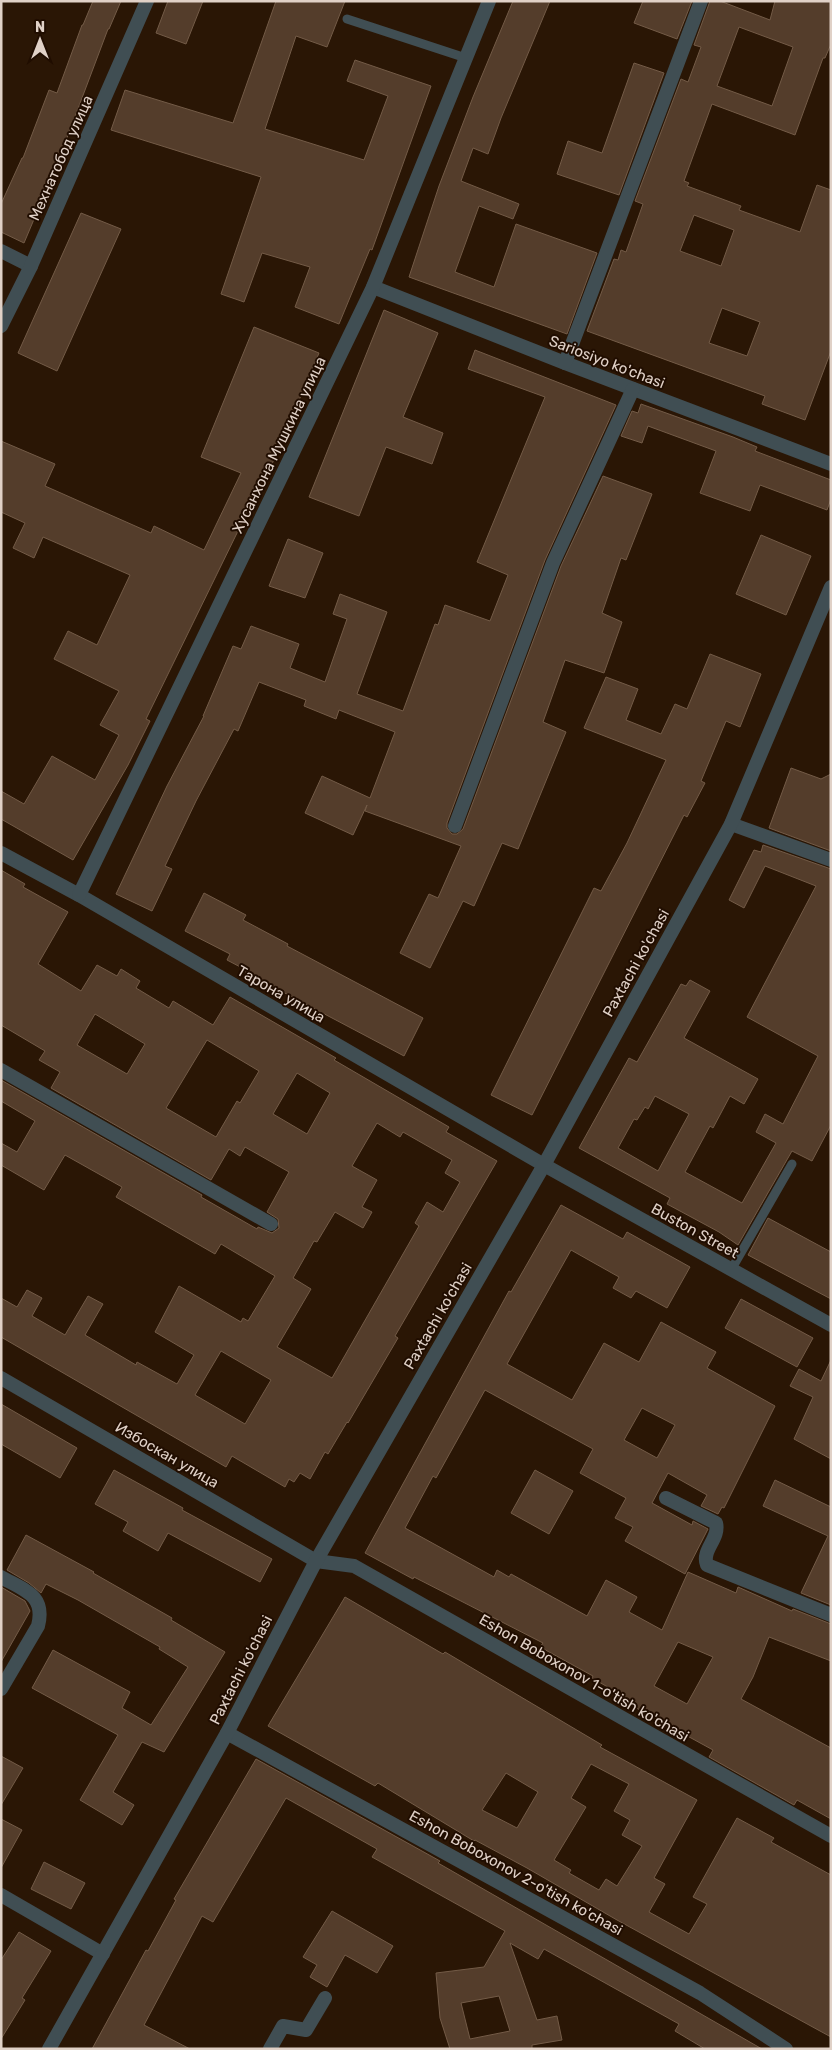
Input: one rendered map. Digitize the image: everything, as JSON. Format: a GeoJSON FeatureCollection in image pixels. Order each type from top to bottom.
{"type":"FeatureCollection","features":[{"type":"Feature","properties":{"kind":"street","name":"Мехнатобод улица"},"geometry":{"type":"LineString","coordinates":[[1,326],[31,266],[147,1]]}},
{"type":"Feature","properties":{"kind":"street","name":"Хусанхона Мушкина улица"},"geometry":{"type":"LineString","coordinates":[[80,895],[373,287],[489,1]]}},
{"type":"Feature","properties":{"kind":"street"},"geometry":{"type":"LineString","coordinates":[[565,363],[701,1]]}},
{"type":"Feature","properties":{"kind":"street"},"geometry":{"type":"LineString","coordinates":[[1,252],[31,266]]}},
{"type":"Feature","properties":{"kind":"street","name":"Sariosiyo ko'chasi"},"geometry":{"type":"LineString","coordinates":[[373,287],[565,363],[831,464]]}},
{"type":"Feature","properties":{"kind":"street"},"geometry":{"type":"LineString","coordinates":[[455,826],[554,563],[633,389]]}},
{"type":"Feature","properties":{"kind":"street","name":"Paxtachi ko'chasi"},"geometry":{"type":"LineString","coordinates":[[49,2049],[227,1733],[316,1561],[544,1165],[731,824],[831,586]]}},
{"type":"Feature","properties":{"kind":"street"},"geometry":{"type":"LineString","coordinates":[[731,824],[831,860]]}},
{"type":"Feature","properties":{"kind":"street","name":"Тарона улица"},"geometry":{"type":"LineString","coordinates":[[1,853],[80,895],[544,1165]]}},
{"type":"Feature","properties":{"kind":"street"},"geometry":{"type":"LineString","coordinates":[[1,1070],[271,1224]]}},
{"type":"Feature","properties":{"kind":"street","name":"Buston Street"},"geometry":{"type":"LineString","coordinates":[[544,1165],[831,1325]]}},
{"type":"Feature","properties":{"kind":"street","name":"Избоскан улица"},"geometry":{"type":"LineString","coordinates":[[1,1378],[316,1561]]}},
{"type":"Feature","properties":{"kind":"street"},"geometry":{"type":"LineString","coordinates":[[666,1498],[716,1523],[716,1533],[704,1560],[706,1565],[831,1615]]}},
{"type":"Feature","properties":{"kind":"street","name":"Eshon Boboxonov 1-o'tish ko'chasi"},"geometry":{"type":"LineString","coordinates":[[316,1561],[354,1566],[831,1836]]}},
{"type":"Feature","properties":{"kind":"street"},"geometry":{"type":"LineString","coordinates":[[1,1577],[31,1594],[39,1603],[41,1614],[38,1626],[1,1689]]}},
{"type":"Feature","properties":{"kind":"street","name":"Eshon Boboxonov 2-o'tish ko'chasi"},"geometry":{"type":"LineString","coordinates":[[227,1733],[700,1993],[786,2049]]}},
{"type":"Feature","properties":{"kind":"street"},"geometry":{"type":"LineString","coordinates":[[1,1895],[103,1954]]}},
{"type":"Feature","properties":{"kind":"street"},"geometry":{"type":"LineString","coordinates":[[270,2049],[283,2026],[306,2030],[325,1998]]}},
{"type":"Feature","properties":{"kind":"lane"},"geometry":{"type":"LineString","coordinates":[[347,19],[466,58]]}},
{"type":"Feature","properties":{"kind":"lane"},"geometry":{"type":"LineString","coordinates":[[731,1270],[792,1164]]}},
{"type":"Feature","properties":{"kind":"building"},"geometry":{"type":"Polygon","coordinates":[[[93,1],[121,1],[108,29],[56,167],[24,243],[1,232],[1,204],[23,158],[49,90],[57,93],[93,1]]]}},
{"type":"Feature","properties":{"kind":"building"},"geometry":{"type":"Polygon","coordinates":[[[168,1],[203,1],[186,44],[156,33],[168,1]]]}},
{"type":"Feature","properties":{"kind":"building"},"geometry":{"type":"Polygon","coordinates":[[[276,1],[345,1],[327,47],[296,36],[265,129],[364,160],[388,96],[347,81],[355,60],[431,86],[372,250],[370,249],[339,324],[295,307],[310,267],[262,253],[244,302],[221,294],[261,177],[111,130],[125,90],[233,123],[276,1]]]}},
{"type":"Feature","properties":{"kind":"building"},"geometry":{"type":"Polygon","coordinates":[[[513,1],[550,1],[488,154],[473,148],[461,181],[519,204],[513,219],[479,206],[455,272],[494,287],[516,224],[597,253],[567,334],[409,277],[439,186],[513,1]]]}},
{"type":"Feature","properties":{"kind":"building"},"geometry":{"type":"Polygon","coordinates":[[[643,1],[692,1],[677,39],[634,23],[643,1]]]}},
{"type":"Feature","properties":{"kind":"building"},"geometry":{"type":"Polygon","coordinates":[[[710,1],[720,1],[770,20],[775,1],[831,1],[831,44],[825,58],[823,58],[795,135],[712,104],[684,181],[689,183],[687,186],[741,206],[739,210],[800,232],[817,185],[831,190],[831,351],[805,420],[762,404],[765,396],[587,331],[614,259],[618,260],[621,250],[626,252],[643,204],[635,201],[681,79],[688,82],[701,47],[694,45],[710,1]],[[739,27],[717,86],[772,106],[793,47],[739,27]],[[694,215],[680,251],[721,266],[734,230],[694,215]],[[722,308],[709,343],[747,356],[760,322],[722,308]]]}},
{"type":"Feature","properties":{"kind":"building"},"geometry":{"type":"Polygon","coordinates":[[[634,63],[664,73],[619,195],[557,174],[568,141],[602,153],[634,63]]]}},
{"type":"Feature","properties":{"kind":"building"},"geometry":{"type":"Polygon","coordinates":[[[81,213],[121,229],[57,371],[18,353],[81,213]]]}},
{"type":"Feature","properties":{"kind":"building"},"geometry":{"type":"Polygon","coordinates":[[[384,310],[438,333],[403,417],[443,433],[432,464],[386,447],[359,516],[309,497],[384,310]]]}},
{"type":"Feature","properties":{"kind":"building"},"geometry":{"type":"Polygon","coordinates":[[[254,327],[319,353],[264,483],[262,482],[146,719],[150,721],[128,765],[73,860],[1,819],[1,791],[24,804],[52,756],[95,780],[119,735],[100,725],[119,691],[54,659],[68,631],[97,645],[130,575],[43,537],[34,558],[13,548],[25,523],[1,512],[1,441],[55,464],[45,486],[151,533],[154,526],[204,550],[241,473],[201,457],[254,327]]]}},
{"type":"Feature","properties":{"kind":"building"},"geometry":{"type":"Polygon","coordinates":[[[475,350],[616,405],[545,560],[447,823],[447,828],[452,834],[457,834],[463,829],[561,566],[603,476],[652,494],[626,560],[621,558],[602,613],[622,622],[604,673],[565,660],[543,722],[566,732],[518,849],[502,843],[474,906],[463,901],[430,968],[400,953],[429,894],[438,898],[461,846],[365,811],[367,805],[353,835],[305,813],[322,776],[370,798],[395,732],[339,710],[336,719],[304,706],[306,700],[259,682],[238,731],[234,729],[196,801],[165,866],[172,869],[152,911],[116,894],[167,786],[204,716],[233,646],[241,649],[251,626],[299,644],[290,668],[325,682],[347,619],[333,614],[340,594],[387,612],[357,694],[403,711],[435,624],[438,625],[445,605],[490,621],[508,575],[477,562],[545,397],[468,369],[475,350]]]}},
{"type":"Feature","properties":{"kind":"building"},"geometry":{"type":"Polygon","coordinates":[[[641,404],[733,437],[757,447],[755,451],[831,480],[831,499],[827,510],[760,485],[750,511],[700,493],[716,451],[648,426],[642,443],[621,436],[632,411],[638,413],[641,404]]]}},
{"type":"Feature","properties":{"kind":"building"},"geometry":{"type":"Polygon","coordinates":[[[761,535],[811,556],[786,615],[736,594],[761,535]]]}},
{"type":"Feature","properties":{"kind":"building"},"geometry":{"type":"Polygon","coordinates":[[[288,539],[323,553],[305,598],[269,586],[288,539]]]}},
{"type":"Feature","properties":{"kind":"building"},"geometry":{"type":"Polygon","coordinates":[[[710,654],[761,674],[740,727],[726,721],[701,781],[705,783],[687,817],[684,815],[532,1115],[491,1095],[594,888],[601,891],[627,843],[666,760],[584,728],[606,677],[638,689],[626,720],[661,734],[675,704],[687,709],[710,654]]]}},
{"type":"Feature","properties":{"kind":"building"},"geometry":{"type":"Polygon","coordinates":[[[791,768],[821,779],[831,774],[831,851],[769,828],[791,768]]]}},
{"type":"Feature","properties":{"kind":"building"},"geometry":{"type":"Polygon","coordinates":[[[763,845],[831,869],[831,1125],[812,1161],[792,1151],[738,1245],[719,1232],[667,1204],[670,1198],[579,1148],[629,1058],[637,1062],[681,984],[686,986],[690,980],[710,991],[684,1038],[758,1079],[744,1104],[730,1096],[713,1128],[710,1126],[685,1172],[742,1203],[776,1143],[756,1132],[765,1114],[783,1124],[818,1056],[747,1017],[816,886],[765,866],[744,908],[729,900],[754,850],[761,852],[763,845]],[[655,1096],[648,1109],[645,1107],[637,1120],[634,1119],[618,1148],[658,1171],[689,1114],[655,1096]]]}},
{"type":"Feature","properties":{"kind":"building"},"geometry":{"type":"Polygon","coordinates":[[[1,870],[25,884],[23,887],[68,912],[38,964],[81,991],[97,965],[117,976],[121,969],[140,981],[136,988],[169,1008],[173,1001],[213,1025],[230,997],[336,1058],[334,1060],[449,1127],[446,1132],[497,1161],[395,1336],[398,1338],[348,1423],[328,1454],[325,1452],[310,1479],[300,1473],[294,1482],[289,1479],[285,1487],[232,1456],[226,1467],[1,1337],[1,1298],[17,1307],[27,1290],[42,1298],[32,1316],[65,1335],[88,1296],[103,1304],[85,1335],[136,1365],[137,1362],[177,1384],[194,1355],[155,1332],[179,1286],[241,1322],[243,1318],[248,1321],[275,1276],[221,1244],[215,1254],[116,1197],[122,1187],[65,1155],[44,1190],[1,1165],[1,1143],[17,1152],[35,1121],[1,1101],[1,1080],[202,1195],[201,1197],[257,1229],[258,1227],[272,1233],[279,1228],[278,1219],[267,1212],[289,1172],[245,1147],[240,1156],[229,1149],[211,1180],[51,1088],[60,1072],[39,1060],[45,1051],[1,1025],[1,870]],[[95,1014],[77,1045],[127,1074],[145,1044],[95,1014]],[[207,1040],[166,1108],[216,1137],[237,1101],[240,1103],[259,1071],[207,1040]],[[297,1073],[273,1114],[307,1134],[330,1093],[297,1073]],[[377,1123],[352,1166],[377,1180],[362,1207],[372,1212],[363,1228],[335,1212],[317,1242],[314,1241],[293,1278],[311,1289],[277,1347],[332,1378],[419,1226],[415,1223],[427,1202],[443,1212],[460,1182],[445,1173],[452,1160],[403,1132],[400,1137],[377,1123]],[[221,1351],[195,1395],[245,1424],[271,1380],[221,1351]]]}},
{"type":"Feature","properties":{"kind":"building"},"geometry":{"type":"Polygon","coordinates":[[[204,893],[246,915],[243,920],[288,944],[287,946],[423,1018],[404,1056],[245,972],[246,970],[227,960],[230,954],[185,931],[204,893]]]}},
{"type":"Feature","properties":{"kind":"building"},"geometry":{"type":"Polygon","coordinates":[[[561,1205],[623,1239],[627,1232],[690,1267],[667,1308],[636,1291],[631,1298],[613,1288],[619,1277],[571,1250],[507,1364],[572,1400],[604,1343],[639,1362],[661,1322],[716,1352],[707,1368],[775,1406],[724,1508],[722,1507],[718,1514],[701,1506],[707,1495],[668,1473],[652,1503],[692,1525],[693,1521],[708,1529],[685,1574],[625,1541],[633,1527],[615,1518],[626,1498],[580,1473],[593,1449],[485,1390],[436,1478],[433,1476],[405,1528],[494,1577],[497,1570],[509,1577],[511,1574],[587,1616],[606,1580],[637,1597],[629,1612],[662,1630],[688,1572],[736,1593],[738,1587],[792,1611],[793,1609],[831,1624],[831,1661],[769,1637],[753,1677],[741,1699],[831,1748],[831,1819],[797,1800],[794,1805],[709,1757],[713,1750],[618,1698],[620,1694],[592,1678],[593,1676],[540,1647],[543,1643],[414,1577],[413,1579],[365,1553],[509,1291],[511,1292],[561,1205]],[[642,1408],[624,1440],[657,1458],[675,1425],[642,1408]],[[678,1642],[654,1686],[687,1704],[713,1657],[678,1642]]]}},
{"type":"Feature","properties":{"kind":"building"},"geometry":{"type":"Polygon","coordinates":[[[768,1218],[831,1252],[831,1299],[748,1255],[768,1218]]]}},
{"type":"Feature","properties":{"kind":"building"},"geometry":{"type":"Polygon","coordinates":[[[741,1299],[813,1338],[797,1367],[725,1328],[741,1299]]]}},
{"type":"Feature","properties":{"kind":"building"},"geometry":{"type":"Polygon","coordinates":[[[831,1360],[831,1459],[794,1439],[813,1397],[790,1386],[799,1369],[821,1381],[831,1360]]]}},
{"type":"Feature","properties":{"kind":"building"},"geometry":{"type":"Polygon","coordinates":[[[1,1404],[77,1448],[60,1478],[1,1444],[1,1404]]]}},
{"type":"Feature","properties":{"kind":"building"},"geometry":{"type":"Polygon","coordinates":[[[114,1470],[272,1559],[260,1582],[168,1533],[158,1551],[123,1531],[128,1522],[95,1504],[114,1470]]]}},
{"type":"Feature","properties":{"kind":"building"},"geometry":{"type":"Polygon","coordinates":[[[535,1470],[573,1491],[549,1534],[511,1513],[535,1470]]]}},
{"type":"Feature","properties":{"kind":"building"},"geometry":{"type":"Polygon","coordinates":[[[775,1480],[831,1507],[831,1605],[801,1593],[828,1536],[763,1506],[775,1480]]]}},
{"type":"Feature","properties":{"kind":"building"},"geometry":{"type":"Polygon","coordinates":[[[26,1535],[94,1572],[225,1652],[164,1752],[142,1742],[113,1792],[134,1805],[122,1825],[80,1800],[118,1735],[32,1688],[53,1650],[130,1692],[122,1708],[151,1725],[188,1667],[159,1649],[160,1647],[78,1600],[46,1584],[41,1593],[29,1583],[7,1570],[26,1535]]]}},
{"type":"Feature","properties":{"kind":"building"},"geometry":{"type":"Polygon","coordinates":[[[1,1587],[25,1601],[30,1611],[1,1662],[1,1587]]]}},
{"type":"Feature","properties":{"kind":"building"},"geometry":{"type":"Polygon","coordinates":[[[345,1597],[443,1654],[445,1652],[602,1745],[600,1747],[697,1800],[654,1878],[665,1884],[649,1912],[689,1934],[707,1904],[693,1897],[737,1818],[774,1838],[771,1842],[831,1875],[831,2037],[617,1920],[527,1868],[474,1841],[378,1783],[375,1786],[268,1726],[345,1597]],[[591,1764],[571,1798],[586,1807],[554,1860],[571,1870],[569,1873],[599,1890],[606,1879],[617,1886],[642,1846],[622,1835],[630,1820],[614,1811],[629,1784],[591,1764]],[[506,1773],[482,1810],[517,1828],[538,1792],[506,1773]]]}},
{"type":"Feature","properties":{"kind":"building"},"geometry":{"type":"Polygon","coordinates":[[[1,1756],[23,1768],[1,1805],[1,1756]]]}},
{"type":"Feature","properties":{"kind":"building"},"geometry":{"type":"Polygon","coordinates":[[[256,1759],[440,1861],[438,1863],[762,2049],[705,2049],[675,2031],[679,2024],[544,1949],[538,1959],[510,1943],[537,2020],[557,2016],[562,2040],[532,2045],[532,2049],[450,2049],[440,2018],[436,1973],[484,1967],[505,1931],[372,1857],[377,1849],[286,1798],[213,1922],[202,1916],[144,2025],[190,2049],[92,2049],[146,1950],[148,1951],[176,1900],[174,1899],[256,1759]],[[499,1996],[461,2003],[470,2039],[510,2031],[499,1996]]]}},
{"type":"Feature","properties":{"kind":"building"},"geometry":{"type":"Polygon","coordinates":[[[1,1819],[22,1830],[1,1868],[1,1819]]]}},
{"type":"Feature","properties":{"kind":"building"},"geometry":{"type":"Polygon","coordinates":[[[44,1862],[85,1883],[71,1909],[31,1889],[44,1862]]]}},
{"type":"Feature","properties":{"kind":"building"},"geometry":{"type":"Polygon","coordinates":[[[332,1911],[393,1946],[377,1973],[345,1955],[327,1987],[310,1977],[317,1965],[303,1957],[332,1911]]]}},
{"type":"Feature","properties":{"kind":"building"},"geometry":{"type":"Polygon","coordinates":[[[19,1932],[51,1951],[22,1998],[25,2000],[1,2039],[1,1960],[19,1932]]]}}]}
